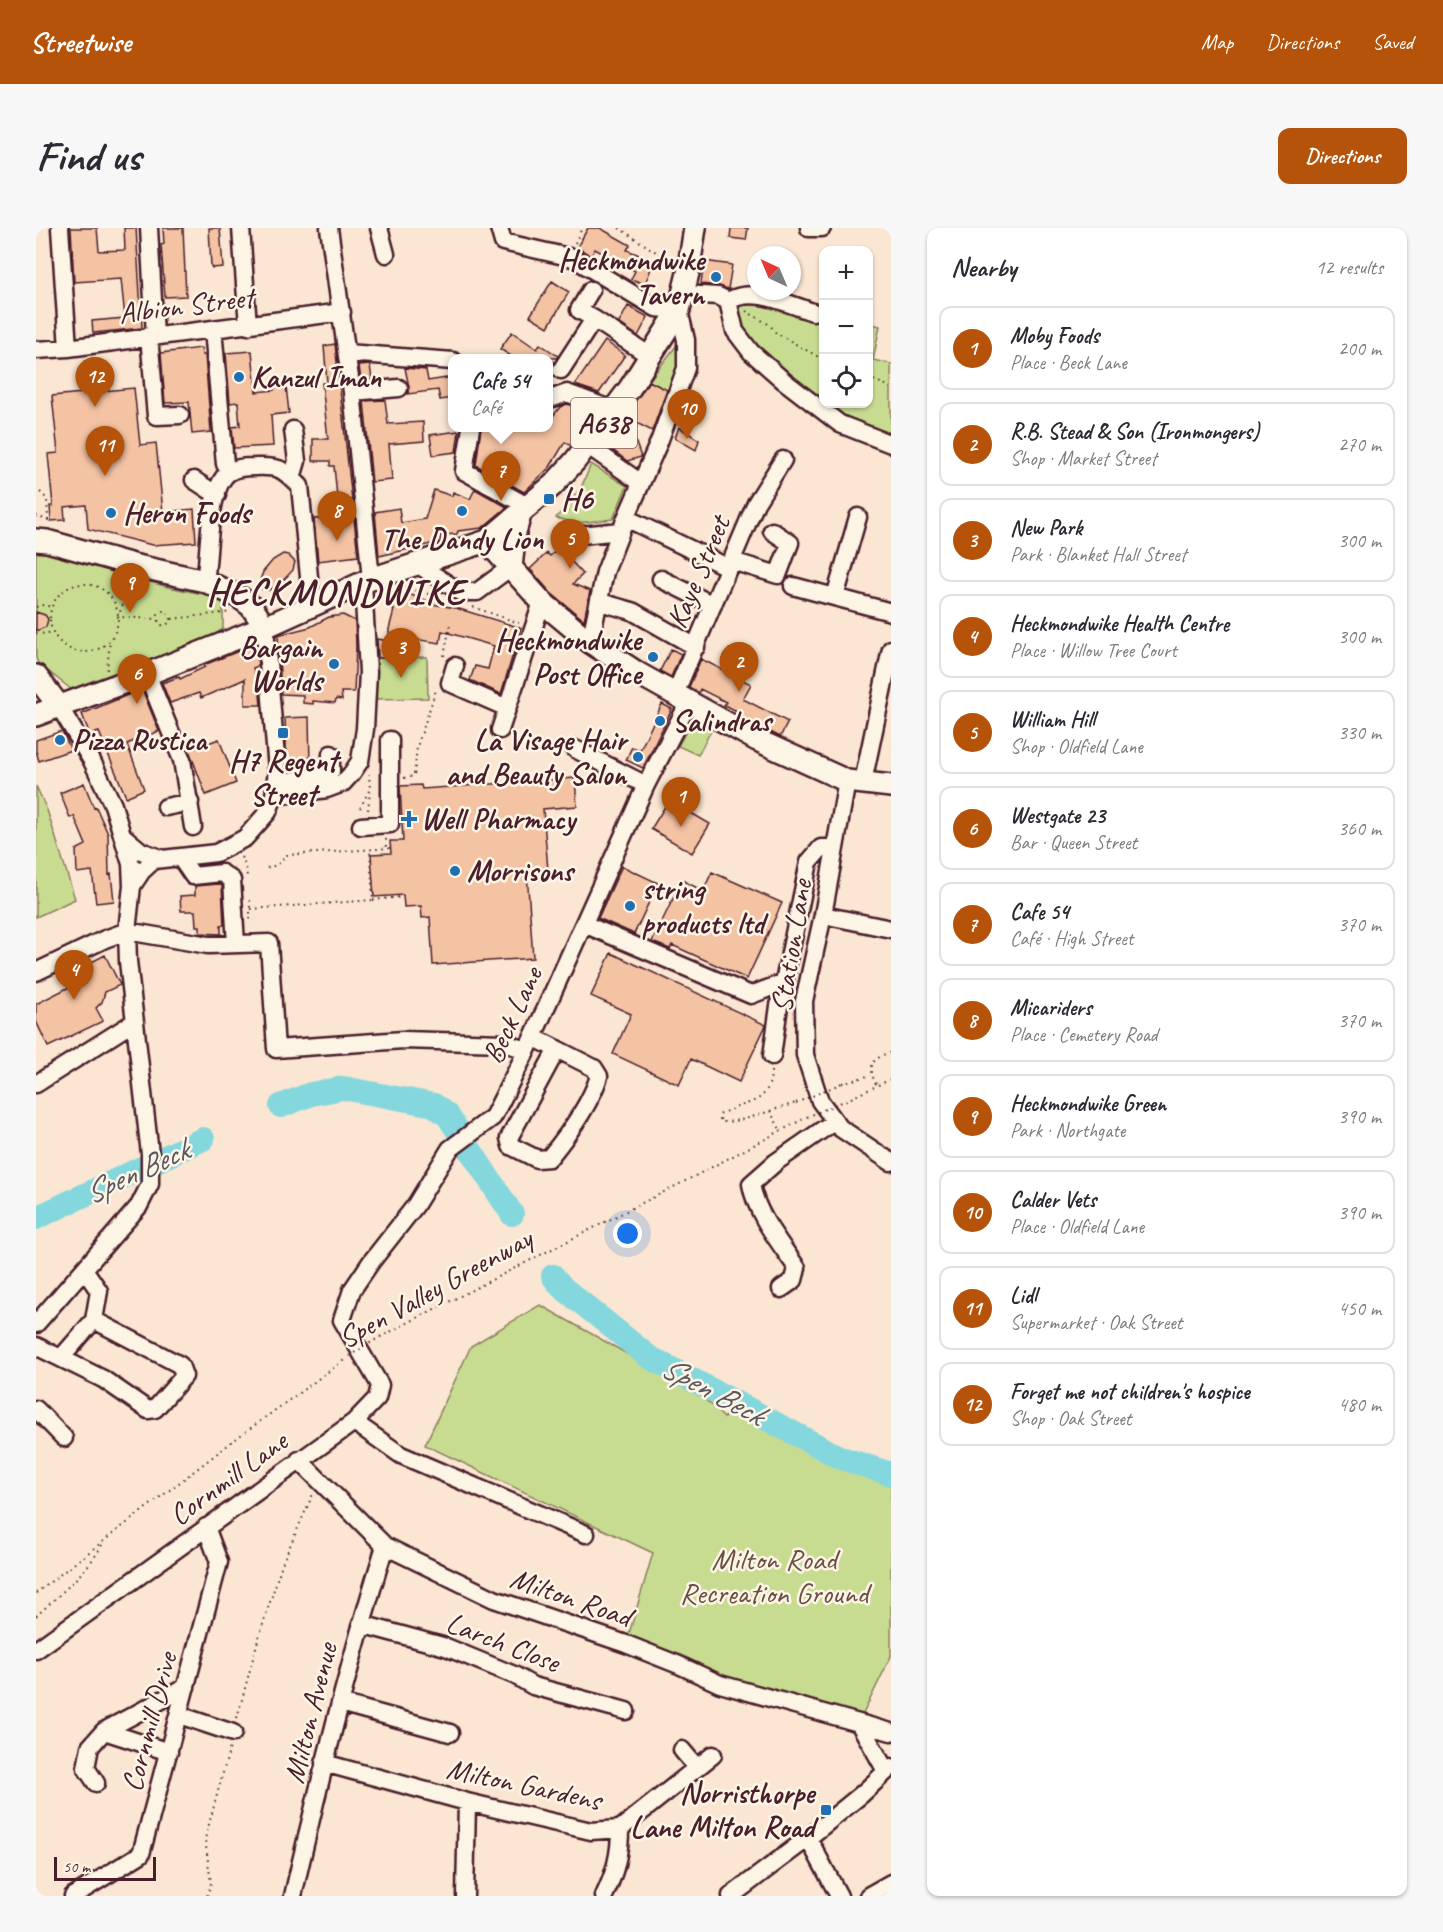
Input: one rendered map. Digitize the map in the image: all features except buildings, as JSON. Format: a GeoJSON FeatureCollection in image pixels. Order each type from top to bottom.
{"type":"FeatureCollection","features":[{"type":"Feature","properties":{"kind":"main road","name":"A638"},"geometry":{"type":"LineString","coordinates":[[36,715],[266,627],[374,578],[487,541],[553,484],[587,445],[650,356],[681,302],[695,228]]}},
{"type":"Feature","properties":{"kind":"main road"},"geometry":{"type":"LineString","coordinates":[[511,567],[515,532],[524,511]]}},
{"type":"Feature","properties":{"kind":"main road"},"geometry":{"type":"LineString","coordinates":[[36,540],[205,581],[239,597],[251,606],[266,627]]}},
{"type":"Feature","properties":{"kind":"main road"},"geometry":{"type":"LineString","coordinates":[[487,541],[542,602],[590,642],[639,674],[757,740],[855,782],[891,786]]}},
{"type":"Feature","properties":{"kind":"main road"},"geometry":{"type":"LineString","coordinates":[[36,676],[59,706]]}},
{"type":"Feature","properties":{"kind":"street"},"geometry":{"type":"LineString","coordinates":[[60,228],[68,348]]}},
{"type":"Feature","properties":{"kind":"street"},"geometry":{"type":"LineString","coordinates":[[149,228],[156,416],[180,415]]}},
{"type":"Feature","properties":{"kind":"street"},"geometry":{"type":"LineString","coordinates":[[241,228],[248,326]]}},
{"type":"Feature","properties":{"kind":"street"},"geometry":{"type":"LineString","coordinates":[[275,789],[327,789],[343,783],[360,761],[365,729],[374,578],[342,312],[329,228]]}},
{"type":"Feature","properties":{"kind":"street"},"geometry":{"type":"LineString","coordinates":[[379,228],[386,254]]}},
{"type":"Feature","properties":{"kind":"street"},"geometry":{"type":"LineString","coordinates":[[499,228],[503,242],[573,258],[656,308],[718,296],[728,301]]}},
{"type":"Feature","properties":{"kind":"street"},"geometry":{"type":"LineString","coordinates":[[809,228],[822,228]]}},
{"type":"Feature","properties":{"kind":"street"},"geometry":{"type":"LineString","coordinates":[[591,290],[579,310],[650,356]]}},
{"type":"Feature","properties":{"kind":"street"},"geometry":{"type":"LineString","coordinates":[[728,301],[735,297],[755,294],[813,312]]}},
{"type":"Feature","properties":{"kind":"street"},"geometry":{"type":"LineString","coordinates":[[728,301],[735,331],[751,352],[776,374],[840,424],[891,444]]}},
{"type":"Feature","properties":{"kind":"street"},"geometry":{"type":"LineString","coordinates":[[590,642],[605,572],[686,368],[686,340],[681,302]]}},
{"type":"Feature","properties":{"kind":"street","name":"Albion Street"},"geometry":{"type":"LineString","coordinates":[[36,350],[248,326],[342,312]]}},
{"type":"Feature","properties":{"kind":"street"},"geometry":{"type":"LineString","coordinates":[[561,370],[594,319]]}},
{"type":"Feature","properties":{"kind":"street"},"geometry":{"type":"LineString","coordinates":[[213,329],[225,464]]}},
{"type":"Feature","properties":{"kind":"street"},"geometry":{"type":"LineString","coordinates":[[347,353],[448,361]]}},
{"type":"Feature","properties":{"kind":"street"},"geometry":{"type":"LineString","coordinates":[[352,392],[399,388]]}},
{"type":"Feature","properties":{"kind":"street"},"geometry":{"type":"LineString","coordinates":[[553,398],[567,393],[613,410]]}},
{"type":"Feature","properties":{"kind":"street"},"geometry":{"type":"LineString","coordinates":[[287,473],[297,461],[293,430]]}},
{"type":"Feature","properties":{"kind":"street"},"geometry":{"type":"LineString","coordinates":[[470,432],[464,471],[524,511]]}},
{"type":"Feature","properties":{"kind":"street"},"geometry":{"type":"LineString","coordinates":[[587,445],[641,483]]}},
{"type":"Feature","properties":{"kind":"street","name":"Kaye Street"},"geometry":{"type":"LineString","coordinates":[[682,698],[696,646],[756,503],[783,460]]}},
{"type":"Feature","properties":{"kind":"street"},"geometry":{"type":"LineString","coordinates":[[205,581],[213,506],[220,486],[228,473],[242,467],[269,466],[287,473],[300,486],[312,607]]}},
{"type":"Feature","properties":{"kind":"street"},"geometry":{"type":"LineString","coordinates":[[194,480],[217,495]]}},
{"type":"Feature","properties":{"kind":"street"},"geometry":{"type":"LineString","coordinates":[[835,597],[858,517]]}},
{"type":"Feature","properties":{"kind":"street"},"geometry":{"type":"LineString","coordinates":[[562,537],[623,525],[731,565],[778,575],[790,543],[772,531]]}},
{"type":"Feature","properties":{"kind":"street"},"geometry":{"type":"LineString","coordinates":[[417,564],[460,592],[477,592],[511,567]]}},
{"type":"Feature","properties":{"kind":"street"},"geometry":{"type":"LineString","coordinates":[[661,579],[713,605]]}},
{"type":"Feature","properties":{"kind":"street"},"geometry":{"type":"LineString","coordinates":[[793,586],[891,612]]}},
{"type":"Feature","properties":{"kind":"street"},"geometry":{"type":"LineString","coordinates":[[500,730],[542,602]]}},
{"type":"Feature","properties":{"kind":"street"},"geometry":{"type":"LineString","coordinates":[[600,602],[632,611],[696,646]]}},
{"type":"Feature","properties":{"kind":"street"},"geometry":{"type":"LineString","coordinates":[[132,886],[153,860],[216,853],[245,838],[268,812],[275,789],[277,770],[266,627]]}},
{"type":"Feature","properties":{"kind":"street","name":"Station Lane"},"geometry":{"type":"LineString","coordinates":[[891,649],[835,848],[804,1001],[805,1055],[820,1101],[840,1128],[891,1162]]}},
{"type":"Feature","properties":{"kind":"street"},"geometry":{"type":"LineString","coordinates":[[449,662],[450,683],[507,708]]}},
{"type":"Feature","properties":{"kind":"street"},"geometry":{"type":"LineString","coordinates":[[147,674],[182,760],[193,827]]}},
{"type":"Feature","properties":{"kind":"street","name":"Beck Lane"},"geometry":{"type":"LineString","coordinates":[[342,1320],[352,1290],[415,1206],[450,1149],[493,1117],[530,1044],[646,785],[682,698]]}},
{"type":"Feature","properties":{"kind":"street"},"geometry":{"type":"LineString","coordinates":[[38,1317],[139,1206],[150,1184],[150,1154],[128,961],[127,931],[132,886],[131,864],[113,805],[92,760],[59,706]]}},
{"type":"Feature","properties":{"kind":"street"},"geometry":{"type":"LineString","coordinates":[[361,826],[390,824],[390,740]]}},
{"type":"Feature","properties":{"kind":"street"},"geometry":{"type":"LineString","coordinates":[[575,749],[646,785]]}},
{"type":"Feature","properties":{"kind":"street"},"geometry":{"type":"LineString","coordinates":[[275,789],[331,771],[331,754]]}},
{"type":"Feature","properties":{"kind":"street"},"geometry":{"type":"LineString","coordinates":[[166,807],[190,802]]}},
{"type":"Feature","properties":{"kind":"street"},"geometry":{"type":"LineString","coordinates":[[123,836],[141,851],[163,859]]}},
{"type":"Feature","properties":{"kind":"street"},"geometry":{"type":"LineString","coordinates":[[772,1056],[809,862],[821,848],[835,848]]}},
{"type":"Feature","properties":{"kind":"street"},"geometry":{"type":"LineString","coordinates":[[180,857],[193,876],[222,873],[232,880],[236,944]]}},
{"type":"Feature","properties":{"kind":"street"},"geometry":{"type":"LineString","coordinates":[[823,915],[890,933]]}},
{"type":"Feature","properties":{"kind":"street"},"geometry":{"type":"LineString","coordinates":[[584,924],[751,995],[785,981]]}},
{"type":"Feature","properties":{"kind":"street"},"geometry":{"type":"LineString","coordinates":[[36,972],[127,931],[208,945],[269,943],[276,1049],[403,1040],[530,1044],[562,1052],[594,1068],[599,1076],[595,1089],[559,1145],[549,1158],[537,1159],[511,1146],[509,1138],[562,1052]]}},
{"type":"Feature","properties":{"kind":"street"},"geometry":{"type":"LineString","coordinates":[[36,1084],[134,1022]]}},
{"type":"Feature","properties":{"kind":"street"},"geometry":{"type":"LineString","coordinates":[[781,1289],[794,1280],[796,1268],[753,1196],[751,1184],[776,1162],[835,1121]]}},
{"type":"Feature","properties":{"kind":"street"},"geometry":{"type":"LineString","coordinates":[[61,1358],[94,1320],[99,1291],[84,1269]]}},
{"type":"Feature","properties":{"kind":"street"},"geometry":{"type":"LineString","coordinates":[[36,1346],[103,1379],[148,1410],[155,1409],[184,1376],[180,1365],[94,1320]]}},
{"type":"Feature","properties":{"kind":"street","name":"Cornmill Lane"},"geometry":{"type":"LineString","coordinates":[[36,1650],[354,1422],[377,1398],[380,1385],[342,1320]]}},
{"type":"Feature","properties":{"kind":"street"},"geometry":{"type":"LineString","coordinates":[[36,1409],[64,1438]]}},
{"type":"Feature","properties":{"kind":"street"},"geometry":{"type":"LineString","coordinates":[[354,1422],[400,1455],[585,1534]]}},
{"type":"Feature","properties":{"kind":"street","name":"Milton Road"},"geometry":{"type":"LineString","coordinates":[[299,1460],[386,1546],[494,1599],[626,1644],[720,1684],[891,1732]]}},
{"type":"Feature","properties":{"kind":"street","name":"Cornmill Drive"},"geometry":{"type":"LineString","coordinates":[[73,1896],[141,1854],[219,1562],[206,1527]]}},
{"type":"Feature","properties":{"kind":"street","name":"Milton Avenue"},"geometry":{"type":"LineString","coordinates":[[293,1896],[360,1624],[386,1546]]}},
{"type":"Feature","properties":{"kind":"street","name":"Larch Close"},"geometry":{"type":"LineString","coordinates":[[360,1624],[446,1647],[514,1675],[533,1686],[626,1711]]}},
{"type":"Feature","properties":{"kind":"street"},"geometry":{"type":"LineString","coordinates":[[96,1783],[86,1768],[90,1748],[104,1731],[186,1688]]}},
{"type":"Feature","properties":{"kind":"street"},"geometry":{"type":"LineString","coordinates":[[340,1702],[450,1733]]}},
{"type":"Feature","properties":{"kind":"street"},"geometry":{"type":"LineString","coordinates":[[179,1715],[233,1733]]}},
{"type":"Feature","properties":{"kind":"street"},"geometry":{"type":"LineString","coordinates":[[731,1896],[808,1838],[862,1794],[888,1769],[860,1723]]}},
{"type":"Feature","properties":{"kind":"street"},"geometry":{"type":"LineString","coordinates":[[104,1731],[169,1752]]}},
{"type":"Feature","properties":{"kind":"street"},"geometry":{"type":"LineString","coordinates":[[682,1750],[697,1768]]}},
{"type":"Feature","properties":{"kind":"street","name":"Milton Gardens"},"geometry":{"type":"LineString","coordinates":[[324,1763],[467,1802],[591,1831],[620,1829],[713,1755]]}},
{"type":"Feature","properties":{"kind":"street"},"geometry":{"type":"LineString","coordinates":[[465,1896],[467,1802]]}},
{"type":"Feature","properties":{"kind":"street"},"geometry":{"type":"LineString","coordinates":[[604,1896],[613,1877],[620,1850],[620,1829]]}},
{"type":"Feature","properties":{"kind":"street"},"geometry":{"type":"LineString","coordinates":[[808,1838],[839,1896]]}},
{"type":"Feature","properties":{"kind":"street"},"geometry":{"type":"LineString","coordinates":[[868,1896],[891,1883]]}},
{"type":"Feature","properties":{"kind":"path"},"geometry":{"type":"LineString","coordinates":[[619,228],[670,261]]}},
{"type":"Feature","properties":{"kind":"path"},"geometry":{"type":"LineString","coordinates":[[746,311],[770,325],[776,333],[819,357]]}},
{"type":"Feature","properties":{"kind":"path"},"geometry":{"type":"LineString","coordinates":[[873,380],[891,387]]}},
{"type":"Feature","properties":{"kind":"path"},"geometry":{"type":"LineString","coordinates":[[40,492],[48,499],[51,507]]}},
{"type":"Feature","properties":{"kind":"path"},"geometry":{"type":"LineString","coordinates":[[36,516],[48,520],[48,499]]}},
{"type":"Feature","properties":{"kind":"path"},"geometry":{"type":"LineString","coordinates":[[118,617],[112,598],[97,586],[87,584],[68,588],[60,594],[52,607],[51,621],[53,631],[65,646],[74,650],[93,650],[110,640],[116,629],[118,617],[137,566]]}},
{"type":"Feature","properties":{"kind":"path"},"geometry":{"type":"LineString","coordinates":[[374,578],[446,599]]}},
{"type":"Feature","properties":{"kind":"path"},"geometry":{"type":"LineString","coordinates":[[36,607],[41,605],[52,607]]}},
{"type":"Feature","properties":{"kind":"path"},"geometry":{"type":"LineString","coordinates":[[171,619],[223,614],[251,606]]}},
{"type":"Feature","properties":{"kind":"path"},"geometry":{"type":"LineString","coordinates":[[468,606],[534,628]]}},
{"type":"Feature","properties":{"kind":"path"},"geometry":{"type":"LineString","coordinates":[[157,619],[158,614],[163,611],[167,612],[171,619]]}},
{"type":"Feature","properties":{"kind":"path"},"geometry":{"type":"LineString","coordinates":[[118,617],[157,619]]}},
{"type":"Feature","properties":{"kind":"path"},"geometry":{"type":"LineString","coordinates":[[157,619],[161,625],[165,626],[170,623],[171,619]]}},
{"type":"Feature","properties":{"kind":"path"},"geometry":{"type":"LineString","coordinates":[[449,662],[451,621]]}},
{"type":"Feature","properties":{"kind":"path"},"geometry":{"type":"LineString","coordinates":[[36,633],[46,634],[53,631]]}},
{"type":"Feature","properties":{"kind":"path"},"geometry":{"type":"LineString","coordinates":[[396,779],[414,776],[417,747],[436,688]]}},
{"type":"Feature","properties":{"kind":"path"},"geometry":{"type":"LineString","coordinates":[[267,868],[277,865],[287,855],[388,848],[386,834]]}},
{"type":"Feature","properties":{"kind":"path"},"geometry":{"type":"LineString","coordinates":[[370,850],[373,900]]}},
{"type":"Feature","properties":{"kind":"path"},"geometry":{"type":"LineString","coordinates":[[250,909],[403,897]]}},
{"type":"Feature","properties":{"kind":"path"},"geometry":{"type":"LineString","coordinates":[[876,1084],[872,1075],[872,1063],[882,1055],[891,1053]]}},
{"type":"Feature","properties":{"kind":"path"},"geometry":{"type":"LineString","coordinates":[[772,1056],[771,1085],[761,1098],[719,1115],[720,1122],[749,1119],[796,1103],[842,1083],[872,1075]]}},
{"type":"Feature","properties":{"kind":"path","name":"Spen Valley Greenway"},"geometry":{"type":"LineString","coordinates":[[36,1593],[241,1435],[349,1356],[380,1337],[807,1117],[891,1079]]}},
{"type":"Feature","properties":{"kind":"path"},"geometry":{"type":"LineString","coordinates":[[770,1111],[781,1131]]}},
{"type":"Feature","properties":{"kind":"path"},"geometry":{"type":"LineString","coordinates":[[207,1896],[211,1883],[205,1839],[258,1640],[282,1564],[319,1480]]}},
{"type":"Feature","properties":{"kind":"path"},"geometry":{"type":"LineString","coordinates":[[36,1616],[98,1554],[103,1543]]}},
{"type":"Feature","properties":{"kind":"green space"},"geometry":{"type":"Polygon","coordinates":[[[747,295],[747,300],[788,300],[819,309],[819,405],[735,331],[735,297],[747,295]]]}},
{"type":"Feature","properties":{"kind":"green space"},"geometry":{"type":"Polygon","coordinates":[[[873,324],[880,326],[873,360],[873,324]]]}},
{"type":"Feature","properties":{"kind":"green space"},"geometry":{"type":"Polygon","coordinates":[[[680,341],[680,363],[669,391],[649,381],[680,341]]]}},
{"type":"Feature","properties":{"kind":"green space"},"geometry":{"type":"Polygon","coordinates":[[[873,360],[891,364],[891,444],[840,424],[822,408],[873,408],[873,360]]]}},
{"type":"Feature","properties":{"kind":"green space"},"geometry":{"type":"Polygon","coordinates":[[[591,464],[627,486],[613,519],[577,523],[556,518],[581,488],[591,464]]]}},
{"type":"Feature","properties":{"kind":"green space"},"geometry":{"type":"Polygon","coordinates":[[[36,550],[168,587],[223,598],[223,629],[212,636],[72,690],[38,663],[36,658],[36,550]]]}},
{"type":"Feature","properties":{"kind":"green space"},"geometry":{"type":"Polygon","coordinates":[[[427,657],[428,698],[374,699],[375,658],[427,657]]]}},
{"type":"Feature","properties":{"kind":"green space"},"geometry":{"type":"Polygon","coordinates":[[[699,722],[713,727],[698,755],[678,746],[689,726],[699,722]]]}},
{"type":"Feature","properties":{"kind":"green space"},"geometry":{"type":"Polygon","coordinates":[[[36,786],[47,810],[75,899],[36,917],[36,786]]]}},
{"type":"Feature","properties":{"kind":"green space","name":"Milton Road Recreation Ground"},"geometry":{"type":"Polygon","coordinates":[[[540,1305],[697,1393],[724,1418],[733,1401],[891,1471],[891,1656],[863,1714],[764,1697],[626,1644],[653,1553],[425,1445],[471,1346],[540,1305]]]}},
{"type":"Feature","properties":{"kind":"waterway","name":"Spen Beck"},"geometry":{"type":"LineString","coordinates":[[281,1106],[311,1094],[343,1088],[434,1105],[448,1116],[512,1214]]}},
{"type":"Feature","properties":{"kind":"waterway","name":"Spen Beck"},"geometry":{"type":"LineString","coordinates":[[36,1218],[203,1139]]}},
{"type":"Feature","properties":{"kind":"waterway","name":"Spen Beck"},"geometry":{"type":"LineString","coordinates":[[553,1276],[563,1288],[649,1357],[841,1458],[891,1474]]}},
{"type":"Feature","properties":{"kind":"place","name":"Heckmondwike Tavern"},"geometry":{"type":"Point","coordinates":[716,277]}},
{"type":"Feature","properties":{"kind":"place","name":"Kanzul Iman"},"geometry":{"type":"Point","coordinates":[239,377]}},
{"type":"Feature","properties":{"kind":"place","name":"Forget me not children's hospice"},"geometry":{"type":"Point","coordinates":[95,407]}},
{"type":"Feature","properties":{"kind":"place","name":"Calder Vets"},"geometry":{"type":"Point","coordinates":[687,439]}},
{"type":"Feature","properties":{"kind":"place","name":"Lidl"},"geometry":{"type":"Point","coordinates":[105,476]}},
{"type":"Feature","properties":{"kind":"place","name":"H6"},"geometry":{"type":"Point","coordinates":[549,499]}},
{"type":"Feature","properties":{"kind":"place","name":"Cafe 54"},"geometry":{"type":"Point","coordinates":[501,501]}},
{"type":"Feature","properties":{"kind":"place","name":"The Dandy Lion"},"geometry":{"type":"Point","coordinates":[462,511]}},
{"type":"Feature","properties":{"kind":"place","name":"Heron Foods"},"geometry":{"type":"Point","coordinates":[111,513]}},
{"type":"Feature","properties":{"kind":"place","name":"Micariders"},"geometry":{"type":"Point","coordinates":[337,541]}},
{"type":"Feature","properties":{"kind":"place","name":"William Hill"},"geometry":{"type":"Point","coordinates":[570,569]}},
{"type":"Feature","properties":{"kind":"place","name":"Heckmondwike Green"},"geometry":{"type":"Point","coordinates":[130,613]}},
{"type":"Feature","properties":{"kind":"place","name":"Heckmondwike Post Office"},"geometry":{"type":"Point","coordinates":[653,657]}},
{"type":"Feature","properties":{"kind":"place","name":"Bargain Worlds"},"geometry":{"type":"Point","coordinates":[334,664]}},
{"type":"Feature","properties":{"kind":"place","name":"New Park"},"geometry":{"type":"Point","coordinates":[401,678]}},
{"type":"Feature","properties":{"kind":"place","name":"R.B. Stead & Son (Ironmongers)"},"geometry":{"type":"Point","coordinates":[739,692]}},
{"type":"Feature","properties":{"kind":"place","name":"Westgate 23"},"geometry":{"type":"Point","coordinates":[137,704]}},
{"type":"Feature","properties":{"kind":"place","name":"Salindras"},"geometry":{"type":"Point","coordinates":[660,721]}},
{"type":"Feature","properties":{"kind":"place","name":"H7 Regent Street"},"geometry":{"type":"Point","coordinates":[283,733]}},
{"type":"Feature","properties":{"kind":"place","name":"Pizza Rustica"},"geometry":{"type":"Point","coordinates":[60,740]}},
{"type":"Feature","properties":{"kind":"place","name":"La Visage Hair and Beauty Salon"},"geometry":{"type":"Point","coordinates":[638,757]}},
{"type":"Feature","properties":{"kind":"place","name":"Well Pharmacy"},"geometry":{"type":"Point","coordinates":[409,819]}},
{"type":"Feature","properties":{"kind":"place","name":"Moby Foods"},"geometry":{"type":"Point","coordinates":[681,827]}},
{"type":"Feature","properties":{"kind":"place","name":"Morrisons"},"geometry":{"type":"Point","coordinates":[455,871]}},
{"type":"Feature","properties":{"kind":"place","name":"string products ltd"},"geometry":{"type":"Point","coordinates":[630,906]}},
{"type":"Feature","properties":{"kind":"place","name":"Heckmondwike Health Centre"},"geometry":{"type":"Point","coordinates":[74,1000]}},
{"type":"Feature","properties":{"kind":"place","name":"Norristhorpe Lane Milton Road"},"geometry":{"type":"Point","coordinates":[826,1810]}},
{"type":"Feature","properties":{"kind":"district","name":"HECKMONDWIKE"},"geometry":{"type":"Point","coordinates":[336,591]}}]}
